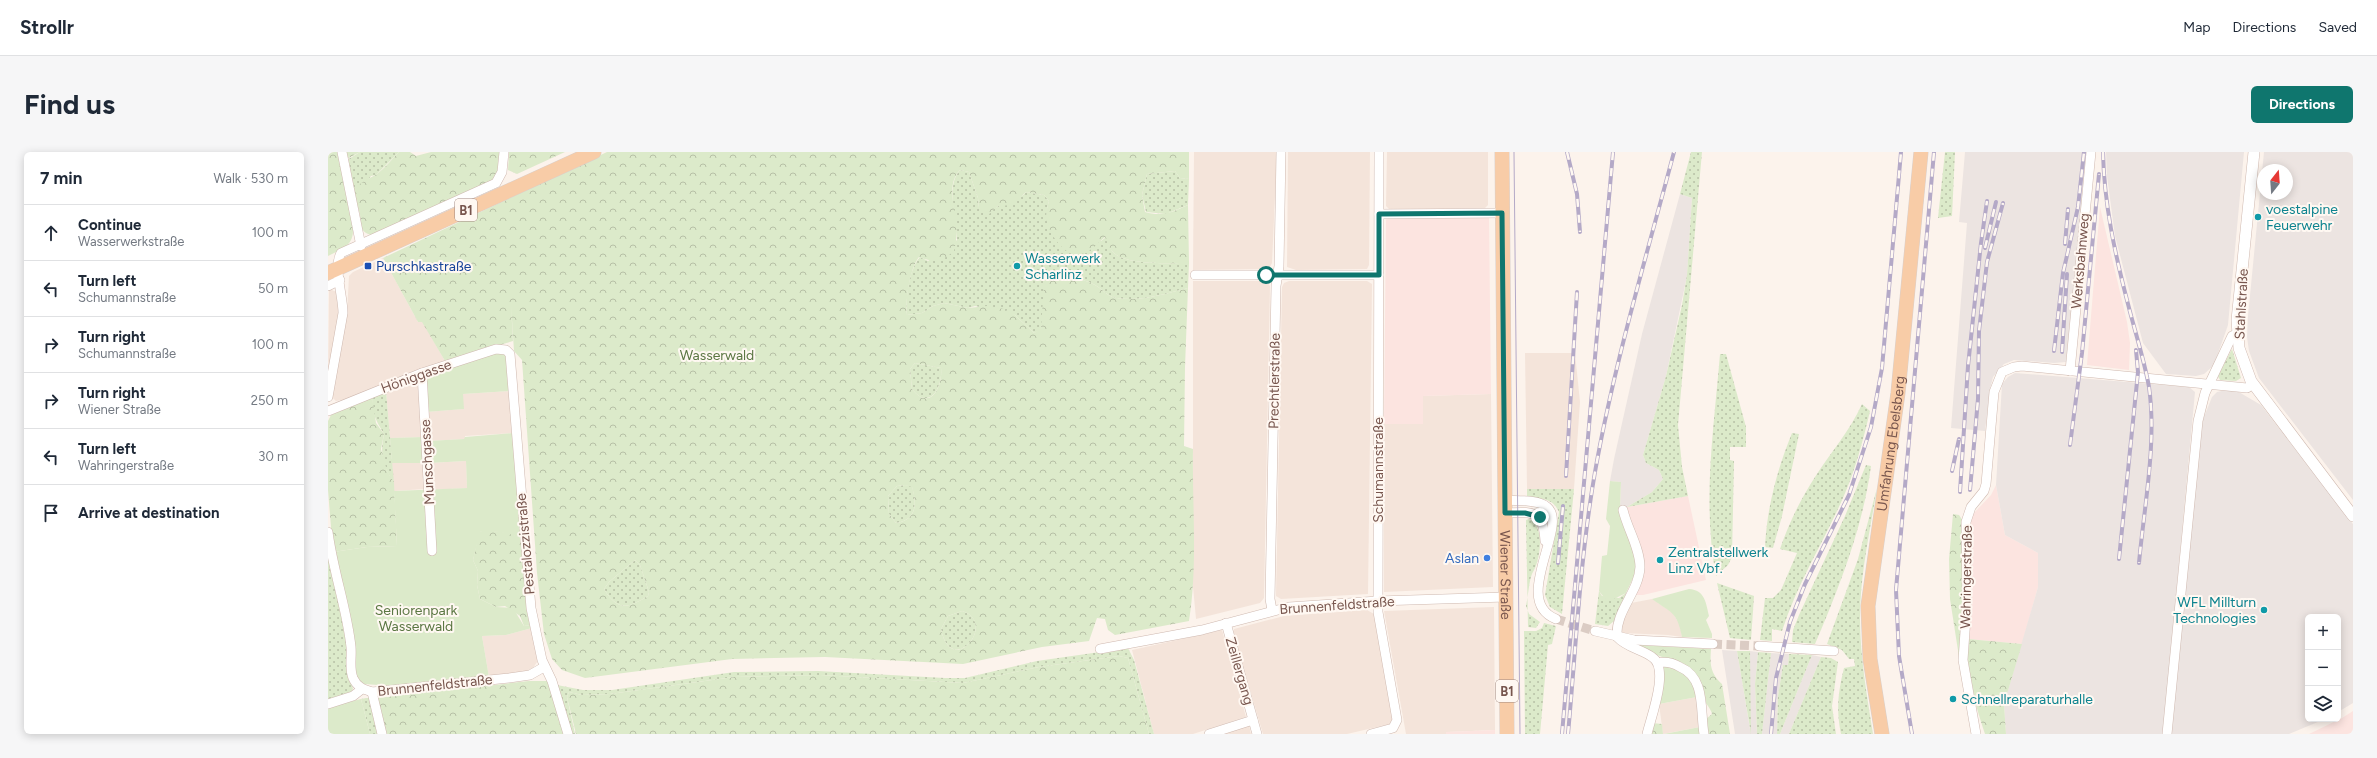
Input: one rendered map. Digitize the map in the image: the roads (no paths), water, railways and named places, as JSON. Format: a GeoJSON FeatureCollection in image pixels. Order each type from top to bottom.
{"type":"FeatureCollection","features":[{"type":"Feature","properties":{"kind":"main road","name":"B1"},"geometry":{"type":"LineString","coordinates":[[335,274],[594,152]]}},
{"type":"Feature","properties":{"kind":"main road","name":"Wiener Straße"},"geometry":{"type":"LineString","coordinates":[[1502,152],[1507,734]]}},
{"type":"Feature","properties":{"kind":"main road","name":"Umfahrung Ebelsberg"},"geometry":{"type":"LineString","coordinates":[[1882,734],[1870,659],[1868,606],[1898,393],[1921,152]]}},
{"type":"Feature","properties":{"kind":"street"},"geometry":{"type":"LineString","coordinates":[[342,152],[361,246]]}},
{"type":"Feature","properties":{"kind":"street"},"geometry":{"type":"LineString","coordinates":[[328,286],[335,274],[338,259],[341,253],[361,246],[490,186],[500,178],[504,152]]}},
{"type":"Feature","properties":{"kind":"street","name":"Prechtlerstraße"},"geometry":{"type":"LineString","coordinates":[[1272,610],[1271,572],[1281,152]]}},
{"type":"Feature","properties":{"kind":"street","name":"Schumannstraße"},"geometry":{"type":"LineString","coordinates":[[1371,734],[1387,730],[1396,724],[1397,711],[1378,612],[1379,152]]}},
{"type":"Feature","properties":{"kind":"street","name":"Werksbahnweg"},"geometry":{"type":"LineString","coordinates":[[2070,371],[2091,152]]}},
{"type":"Feature","properties":{"kind":"street","name":"Stahlstraße"},"geometry":{"type":"LineString","coordinates":[[2254,152],[2237,334],[2241,360],[2253,384],[2353,516]]}},
{"type":"Feature","properties":{"kind":"street"},"geometry":{"type":"LineString","coordinates":[[1379,214],[1502,213]]}},
{"type":"Feature","properties":{"kind":"street"},"geometry":{"type":"LineString","coordinates":[[328,397],[343,313],[335,274]]}},
{"type":"Feature","properties":{"kind":"street"},"geometry":{"type":"LineString","coordinates":[[1195,275],[1379,275]]}},
{"type":"Feature","properties":{"kind":"street"},"geometry":{"type":"LineString","coordinates":[[2168,734],[2195,444],[2201,405],[2232,336],[2237,334]]}},
{"type":"Feature","properties":{"kind":"street","name":"Höniggasse"},"geometry":{"type":"LineString","coordinates":[[328,411],[422,373],[496,349],[506,350]]}},
{"type":"Feature","properties":{"kind":"street","name":"Pestalozzistraße"},"geometry":{"type":"LineString","coordinates":[[506,350],[511,360],[527,575],[534,626],[544,667],[552,682],[568,734]]}},
{"type":"Feature","properties":{"kind":"street","name":"Wahringerstraße"},"geometry":{"type":"LineString","coordinates":[[1976,734],[1963,655],[1967,604],[1966,522],[1971,507],[1984,492],[1986,484],[1996,384],[2002,372],[2014,367],[2247,388],[2253,384]]}},
{"type":"Feature","properties":{"kind":"street","name":"Munschgasse"},"geometry":{"type":"LineString","coordinates":[[422,373],[432,550]]}},
{"type":"Feature","properties":{"kind":"street"},"geometry":{"type":"LineString","coordinates":[[1505,507],[1538,503],[1548,508],[1552,516],[1538,598],[1546,614],[1556,619]]}},
{"type":"Feature","properties":{"kind":"street"},"geometry":{"type":"LineString","coordinates":[[1505,507],[1540,517],[1544,531],[1546,549]]}},
{"type":"Feature","properties":{"kind":"street"},"geometry":{"type":"LineString","coordinates":[[1617,637],[1618,622],[1640,567],[1638,554],[1623,510]]}},
{"type":"Feature","properties":{"kind":"street"},"geometry":{"type":"LineString","coordinates":[[328,532],[331,554],[351,647],[351,670],[357,685],[362,689]]}},
{"type":"Feature","properties":{"kind":"street","name":"Brunnenfeldstraße"},"geometry":{"type":"LineString","coordinates":[[1100,649],[1169,637],[1272,610],[1309,605],[1506,597]]}},
{"type":"Feature","properties":{"kind":"street","name":"Zeillergang"},"geometry":{"type":"LineString","coordinates":[[1226,623],[1257,734]]}},
{"type":"Feature","properties":{"kind":"street"},"geometry":{"type":"LineString","coordinates":[[1595,632],[1617,637],[1713,644]]}},
{"type":"Feature","properties":{"kind":"street"},"geometry":{"type":"LineString","coordinates":[[1617,637],[1629,647],[1653,657],[1658,662],[1660,680],[1647,734]]}},
{"type":"Feature","properties":{"kind":"street"},"geometry":{"type":"LineString","coordinates":[[1759,646],[1834,651]]}},
{"type":"Feature","properties":{"kind":"street"},"geometry":{"type":"LineString","coordinates":[[1658,662],[1665,662],[1675,665],[1693,675],[1700,691],[1704,734]]}},
{"type":"Feature","properties":{"kind":"street","name":"Brunnenfeldstraße"},"geometry":{"type":"LineString","coordinates":[[328,704],[353,696],[362,689],[372,692],[516,677],[530,675],[544,667]]}},
{"type":"Feature","properties":{"kind":"street"},"geometry":{"type":"LineString","coordinates":[[372,692],[382,734]]}},
{"type":"Feature","properties":{"kind":"street","name":"Zeillergang"},"geometry":{"type":"LineString","coordinates":[[1209,734],[1253,720]]}},
{"type":"Feature","properties":{"kind":"tunnel"},"geometry":{"type":"LineString","coordinates":[[1556,619],[1595,631]]}},
{"type":"Feature","properties":{"kind":"tunnel"},"geometry":{"type":"LineString","coordinates":[[1713,644],[1759,646]]}},
{"type":"Feature","properties":{"kind":"tram line"},"geometry":{"type":"LineString","coordinates":[[1514,152],[1520,734]]}},
{"type":"Feature","properties":{"kind":"railway"},"geometry":{"type":"LineString","coordinates":[[1567,152],[1577,194],[1580,232]]}},
{"type":"Feature","properties":{"kind":"railway"},"geometry":{"type":"LineString","coordinates":[[1562,734],[1613,152]]}},
{"type":"Feature","properties":{"kind":"railway"},"geometry":{"type":"LineString","coordinates":[[1568,734],[1582,570],[1595,472],[1611,391],[1674,152]]}},
{"type":"Feature","properties":{"kind":"railway"},"geometry":{"type":"LineString","coordinates":[[1771,734],[1776,678],[1790,622],[1805,584],[1849,495],[1871,427],[1882,368],[1901,152]]}},
{"type":"Feature","properties":{"kind":"railway"},"geometry":{"type":"LineString","coordinates":[[1912,734],[1899,656],[1896,590],[1934,152]]}},
{"type":"Feature","properties":{"kind":"railway"},"geometry":{"type":"LineString","coordinates":[[2054,351],[2063,273],[2078,207],[2084,152]]}},
{"type":"Feature","properties":{"kind":"railway"},"geometry":{"type":"LineString","coordinates":[[2103,152],[2111,229],[2123,285],[2147,377],[2151,408],[2151,453],[2139,563]]}},
{"type":"Feature","properties":{"kind":"railway"},"geometry":{"type":"LineString","coordinates":[[2070,445],[2082,353],[2099,174]]}},
{"type":"Feature","properties":{"kind":"railway"},"geometry":{"type":"LineString","coordinates":[[1960,492],[1968,366],[1987,201]]}},
{"type":"Feature","properties":{"kind":"railway"},"geometry":{"type":"LineString","coordinates":[[1985,248],[1996,202]]}},
{"type":"Feature","properties":{"kind":"railway"},"geometry":{"type":"LineString","coordinates":[[1970,490],[1978,399],[1979,331],[1987,262],[2003,203]]}},
{"type":"Feature","properties":{"kind":"railway"},"geometry":{"type":"LineString","coordinates":[[2065,244],[2068,209]]}},
{"type":"Feature","properties":{"kind":"railway"},"geometry":{"type":"LineString","coordinates":[[2062,352],[2067,274]]}},
{"type":"Feature","properties":{"kind":"railway"},"geometry":{"type":"LineString","coordinates":[[1566,476],[1577,292]]}},
{"type":"Feature","properties":{"kind":"railway"},"geometry":{"type":"LineString","coordinates":[[2119,559],[2138,372],[2136,350]]}},
{"type":"Feature","properties":{"kind":"railway"},"geometry":{"type":"LineString","coordinates":[[1952,471],[1959,439]]}},
{"type":"Feature","properties":{"kind":"railway"},"geometry":{"type":"LineString","coordinates":[[1558,563],[1563,506]]}},
{"type":"Feature","properties":{"kind":"place","name":"voestalpine Feuerwehr"},"geometry":{"type":"Point","coordinates":[2258,217]}},
{"type":"Feature","properties":{"kind":"place","name":"Purschkastraße"},"geometry":{"type":"Point","coordinates":[368,266]}},
{"type":"Feature","properties":{"kind":"place","name":"Wasserwerk Scharlinz"},"geometry":{"type":"Point","coordinates":[1017,266]}},
{"type":"Feature","properties":{"kind":"place","name":"Aslan"},"geometry":{"type":"Point","coordinates":[1487,558]}},
{"type":"Feature","properties":{"kind":"place","name":"Zentralstellwerk Linz Vbf."},"geometry":{"type":"Point","coordinates":[1660,560]}},
{"type":"Feature","properties":{"kind":"place","name":"WFL Millturn Technologies"},"geometry":{"type":"Point","coordinates":[2264,610]}},
{"type":"Feature","properties":{"kind":"place","name":"Schnellreparaturhalle"},"geometry":{"type":"Point","coordinates":[1953,699]}},
{"type":"Feature","properties":{"kind":"park label","name":"Wasserwald"},"geometry":{"type":"Point","coordinates":[717,355]}},
{"type":"Feature","properties":{"kind":"park label","name":"Seniorenpark Wasserwald"},"geometry":{"type":"Point","coordinates":[416,618]}}]}
